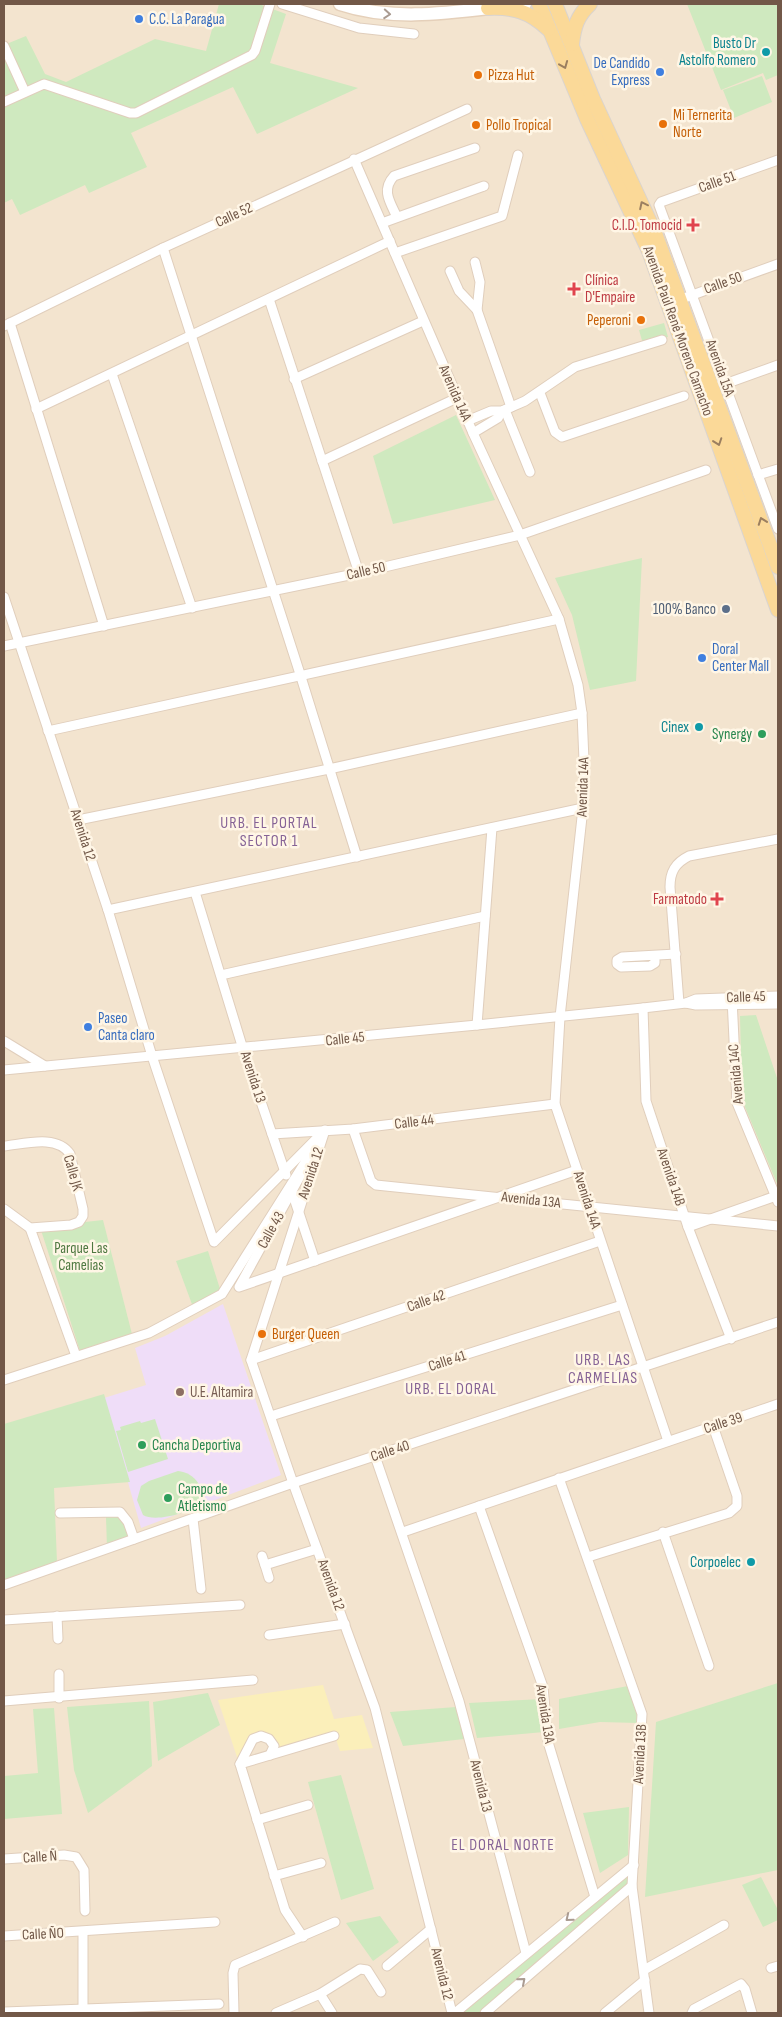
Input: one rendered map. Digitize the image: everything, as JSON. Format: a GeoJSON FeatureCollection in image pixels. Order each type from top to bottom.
{"type":"FeatureCollection","features":[{"type":"Feature","properties":{"kind":"main road"},"geometry":{"type":"LineString","coordinates":[[340,4],[368,12],[395,14],[441,13],[525,4]]}},
{"type":"Feature","properties":{"kind":"main road","name":"Avenida Paúl René Moreno Camacho"},"geometry":{"type":"LineString","coordinates":[[539,4],[587,119],[674,301],[778,567]]}},
{"type":"Feature","properties":{"kind":"main road","name":"Avenida Paúl René Moreno Camacho"},"geometry":{"type":"LineString","coordinates":[[555,4],[599,113],[652,225],[674,301],[778,610]]}},
{"type":"Feature","properties":{"kind":"main road"},"geometry":{"type":"LineString","coordinates":[[572,48],[576,22],[581,12],[590,4]]}},
{"type":"Feature","properties":{"kind":"main road"},"geometry":{"type":"LineString","coordinates":[[488,8],[508,7],[529,13],[550,32]]}},
{"type":"Feature","properties":{"kind":"street"},"geometry":{"type":"LineString","coordinates":[[4,102],[47,84],[130,114],[136,113],[252,55],[270,4]]}},
{"type":"Feature","properties":{"kind":"street"},"geometry":{"type":"LineString","coordinates":[[282,4],[359,28],[414,34]]}},
{"type":"Feature","properties":{"kind":"street"},"geometry":{"type":"LineString","coordinates":[[4,46],[26,92]]}},
{"type":"Feature","properties":{"kind":"street","name":"Calle 52"},"geometry":{"type":"LineString","coordinates":[[7,324],[163,248],[354,159],[467,109]]}},
{"type":"Feature","properties":{"kind":"street"},"geometry":{"type":"LineString","coordinates":[[397,217],[386,192],[387,183],[394,176],[474,148]]}},
{"type":"Feature","properties":{"kind":"street"},"geometry":{"type":"LineString","coordinates":[[395,253],[502,216],[518,155]]}},
{"type":"Feature","properties":{"kind":"street","name":"Avenida 14A"},"geometry":{"type":"LineString","coordinates":[[354,159],[467,421],[559,619],[576,676],[582,713],[583,808],[560,1017],[555,1104],[668,1441]]}},
{"type":"Feature","properties":{"kind":"street","name":"Calle 51"},"geometry":{"type":"LineString","coordinates":[[660,208],[661,202],[778,160]]}},
{"type":"Feature","properties":{"kind":"street"},"geometry":{"type":"LineString","coordinates":[[382,222],[484,186]]}},
{"type":"Feature","properties":{"kind":"street","name":"Avenida 15A"},"geometry":{"type":"LineString","coordinates":[[660,208],[778,529]]}},
{"type":"Feature","properties":{"kind":"street"},"geometry":{"type":"LineString","coordinates":[[36,409],[390,241]]}},
{"type":"Feature","properties":{"kind":"street"},"geometry":{"type":"LineString","coordinates":[[163,248],[301,677],[356,857]]}},
{"type":"Feature","properties":{"kind":"street"},"geometry":{"type":"LineString","coordinates":[[475,262],[480,282],[476,310]]}},
{"type":"Feature","properties":{"kind":"street","name":"Calle 50"},"geometry":{"type":"LineString","coordinates":[[674,301],[778,264]]}},
{"type":"Feature","properties":{"kind":"street"},"geometry":{"type":"LineString","coordinates":[[450,271],[459,291],[476,310],[506,409],[530,472]]}},
{"type":"Feature","properties":{"kind":"street"},"geometry":{"type":"LineString","coordinates":[[269,299],[359,573]]}},
{"type":"Feature","properties":{"kind":"street"},"geometry":{"type":"LineString","coordinates":[[294,379],[423,321]]}},
{"type":"Feature","properties":{"kind":"street"},"geometry":{"type":"LineString","coordinates":[[7,324],[36,409],[104,626]]}},
{"type":"Feature","properties":{"kind":"street"},"geometry":{"type":"LineString","coordinates":[[467,421],[491,412],[506,409],[540,393],[575,367],[662,340]]}},
{"type":"Feature","properties":{"kind":"street"},"geometry":{"type":"LineString","coordinates":[[725,384],[778,365]]}},
{"type":"Feature","properties":{"kind":"street"},"geometry":{"type":"LineString","coordinates":[[112,374],[192,608]]}},
{"type":"Feature","properties":{"kind":"street"},"geometry":{"type":"LineString","coordinates":[[540,393],[555,432],[562,437],[684,396]]}},
{"type":"Feature","properties":{"kind":"street"},"geometry":{"type":"LineString","coordinates":[[322,461],[457,398]]}},
{"type":"Feature","properties":{"kind":"street"},"geometry":{"type":"LineString","coordinates":[[473,433],[498,418],[506,409]]}},
{"type":"Feature","properties":{"kind":"street"},"geometry":{"type":"LineString","coordinates":[[758,475],[778,469]]}},
{"type":"Feature","properties":{"kind":"street","name":"Calle 50"},"geometry":{"type":"LineString","coordinates":[[4,646],[18,641],[104,626],[359,573],[520,535],[706,470]]}},
{"type":"Feature","properties":{"kind":"street","name":"Avenida 12"},"geometry":{"type":"LineString","coordinates":[[4,597],[108,910],[152,1056],[214,1242],[325,1130]]}},
{"type":"Feature","properties":{"kind":"street"},"geometry":{"type":"LineString","coordinates":[[48,731],[559,619]]}},
{"type":"Feature","properties":{"kind":"street"},"geometry":{"type":"LineString","coordinates":[[78,820],[329,769],[582,713]]}},
{"type":"Feature","properties":{"kind":"street"},"geometry":{"type":"LineString","coordinates":[[108,910],[583,808]]}},
{"type":"Feature","properties":{"kind":"street"},"geometry":{"type":"LineString","coordinates":[[477,1026],[492,828]]}},
{"type":"Feature","properties":{"kind":"street"},"geometry":{"type":"LineString","coordinates":[[682,1003],[670,878],[677,863],[695,854],[778,839]]}},
{"type":"Feature","properties":{"kind":"street","name":"Avenida 13"},"geometry":{"type":"LineString","coordinates":[[195,892],[243,1049],[315,1261]]}},
{"type":"Feature","properties":{"kind":"street"},"geometry":{"type":"LineString","coordinates":[[221,975],[485,916]]}},
{"type":"Feature","properties":{"kind":"street"},"geometry":{"type":"LineString","coordinates":[[655,956],[676,954]]}},
{"type":"Feature","properties":{"kind":"street","name":"Calle 45"},"geometry":{"type":"LineString","coordinates":[[4,1070],[477,1026],[682,1003],[696,1005],[778,996]]}},
{"type":"Feature","properties":{"kind":"street","name":"Calle 45"},"geometry":{"type":"LineString","coordinates":[[732,1001],[778,1004]]}},
{"type":"Feature","properties":{"kind":"street","name":"Avenida 14C"},"geometry":{"type":"LineString","coordinates":[[732,1001],[737,1104],[777,1199]]}},
{"type":"Feature","properties":{"kind":"street","name":"Avenida 14B"},"geometry":{"type":"LineString","coordinates":[[643,1008],[646,1101],[688,1227],[731,1338]]}},
{"type":"Feature","properties":{"kind":"street"},"geometry":{"type":"LineString","coordinates":[[4,1041],[45,1066]]}},
{"type":"Feature","properties":{"kind":"street","name":"Calle 44"},"geometry":{"type":"LineString","coordinates":[[272,1134],[353,1129],[555,1104]]}},
{"type":"Feature","properties":{"kind":"street","name":"Avenida 13A"},"geometry":{"type":"LineString","coordinates":[[353,1129],[371,1181],[376,1185],[778,1226]]}},
{"type":"Feature","properties":{"kind":"street","name":"Avenida 12"},"geometry":{"type":"LineString","coordinates":[[325,1130],[251,1360],[293,1483],[375,1708],[454,2013]]}},
{"type":"Feature","properties":{"kind":"street","name":"Calle 43"},"geometry":{"type":"LineString","coordinates":[[325,1130],[239,1287],[577,1170]]}},
{"type":"Feature","properties":{"kind":"street","name":"Calle 43"},"geometry":{"type":"LineString","coordinates":[[4,1380],[149,1333],[222,1294],[325,1130]]}},
{"type":"Feature","properties":{"kind":"street","name":"Calle JK"},"geometry":{"type":"LineString","coordinates":[[4,1146],[48,1142],[58,1143],[65,1147],[70,1154],[83,1208],[83,1216],[79,1222],[71,1225],[30,1228]]}},
{"type":"Feature","properties":{"kind":"street"},"geometry":{"type":"LineString","coordinates":[[688,1227],[777,1199]]}},
{"type":"Feature","properties":{"kind":"street"},"geometry":{"type":"LineString","coordinates":[[4,1209],[30,1228],[76,1356]]}},
{"type":"Feature","properties":{"kind":"street","name":"Calle 42"},"geometry":{"type":"LineString","coordinates":[[251,1360],[600,1241]]}},
{"type":"Feature","properties":{"kind":"street","name":"Calle 41"},"geometry":{"type":"LineString","coordinates":[[271,1416],[622,1305]]}},
{"type":"Feature","properties":{"kind":"street","name":"Calle 40"},"geometry":{"type":"LineString","coordinates":[[4,1586],[293,1483],[778,1322]]}},
{"type":"Feature","properties":{"kind":"street","name":"Calle 39"},"geometry":{"type":"LineString","coordinates":[[403,1532],[778,1404]]}},
{"type":"Feature","properties":{"kind":"street"},"geometry":{"type":"LineString","coordinates":[[588,1557],[729,1512],[737,1506],[737,1496],[713,1426]]}},
{"type":"Feature","properties":{"kind":"street","name":"Avenida 13"},"geometry":{"type":"LineString","coordinates":[[375,1456],[403,1532],[459,1702],[526,1953]]}},
{"type":"Feature","properties":{"kind":"street","name":"Avenida 13B"},"geometry":{"type":"LineString","coordinates":[[559,1478],[642,1714],[632,1886],[649,2013]]}},
{"type":"Feature","properties":{"kind":"street","name":"Avenida 13A"},"geometry":{"type":"LineString","coordinates":[[479,1506],[543,1687],[548,1742],[595,1896]]}},
{"type":"Feature","properties":{"kind":"street"},"geometry":{"type":"LineString","coordinates":[[60,1513],[120,1512],[128,1522],[134,1539]]}},
{"type":"Feature","properties":{"kind":"street"},"geometry":{"type":"LineString","coordinates":[[193,1519],[201,1589]]}},
{"type":"Feature","properties":{"kind":"street"},"geometry":{"type":"LineString","coordinates":[[663,1532],[709,1666]]}},
{"type":"Feature","properties":{"kind":"street"},"geometry":{"type":"LineString","coordinates":[[265,1565],[317,1548]]}},
{"type":"Feature","properties":{"kind":"street"},"geometry":{"type":"LineString","coordinates":[[262,1556],[269,1578]]}},
{"type":"Feature","properties":{"kind":"street"},"geometry":{"type":"LineString","coordinates":[[4,1620],[240,1605]]}},
{"type":"Feature","properties":{"kind":"street"},"geometry":{"type":"LineString","coordinates":[[56,1616],[58,1639]]}},
{"type":"Feature","properties":{"kind":"street"},"geometry":{"type":"LineString","coordinates":[[269,1635],[345,1624]]}},
{"type":"Feature","properties":{"kind":"street"},"geometry":{"type":"LineString","coordinates":[[59,1674],[60,1698]]}},
{"type":"Feature","properties":{"kind":"street"},"geometry":{"type":"LineString","coordinates":[[4,1702],[252,1680]]}},
{"type":"Feature","properties":{"kind":"street"},"geometry":{"type":"LineString","coordinates":[[270,1755],[274,1746],[269,1739],[261,1736],[253,1739],[240,1764],[285,1910],[303,1937]]}},
{"type":"Feature","properties":{"kind":"street"},"geometry":{"type":"LineString","coordinates":[[240,1764],[334,1736]]}},
{"type":"Feature","properties":{"kind":"street"},"geometry":{"type":"LineString","coordinates":[[257,1820],[308,1805]]}},
{"type":"Feature","properties":{"kind":"street","name":"Calle Ñ"},"geometry":{"type":"LineString","coordinates":[[4,1859],[64,1855],[76,1857],[84,1870],[85,1911]]}},
{"type":"Feature","properties":{"kind":"street"},"geometry":{"type":"LineString","coordinates":[[274,1876],[321,1863]]}},
{"type":"Feature","properties":{"kind":"street"},"geometry":{"type":"LineString","coordinates":[[454,2013],[634,1864]]}},
{"type":"Feature","properties":{"kind":"street"},"geometry":{"type":"LineString","coordinates":[[485,2013],[632,1886]]}},
{"type":"Feature","properties":{"kind":"street","name":"Calle ÑO"},"geometry":{"type":"LineString","coordinates":[[4,1936],[215,1922]]}},
{"type":"Feature","properties":{"kind":"street"},"geometry":{"type":"LineString","coordinates":[[234,2013],[233,1973],[235,1965],[335,1922]]}},
{"type":"Feature","properties":{"kind":"street"},"geometry":{"type":"LineString","coordinates":[[644,1970],[724,1925]]}},
{"type":"Feature","properties":{"kind":"street"},"geometry":{"type":"LineString","coordinates":[[386,1966],[431,1929]]}},
{"type":"Feature","properties":{"kind":"street"},"geometry":{"type":"LineString","coordinates":[[83,1932],[83,2010]]}},
{"type":"Feature","properties":{"kind":"street"},"geometry":{"type":"LineString","coordinates":[[276,2013],[320,1994],[365,1968],[381,1992]]}},
{"type":"Feature","properties":{"kind":"street"},"geometry":{"type":"LineString","coordinates":[[605,2013],[645,1980]]}},
{"type":"Feature","properties":{"kind":"street"},"geometry":{"type":"LineString","coordinates":[[692,2013],[694,2009],[741,1984],[745,1989],[752,2013]]}},
{"type":"Feature","properties":{"kind":"street"},"geometry":{"type":"LineString","coordinates":[[320,1994],[332,2013]]}},
{"type":"Feature","properties":{"kind":"street"},"geometry":{"type":"LineString","coordinates":[[4,2012],[219,2004]]}},
{"type":"Feature","properties":{"kind":"shaded area"},"geometry":{"type":"Polygon","coordinates":[[[4,4],[778,4],[778,2013],[4,2013],[4,4]]]}},
{"type":"Feature","properties":{"kind":"shaded area"},"geometry":{"type":"Polygon","coordinates":[[[223,1304],[281,1475],[141,1528],[104,1398],[146,1385],[135,1348],[165,1336],[223,1304]]]}},
{"type":"Feature","properties":{"kind":"green space"},"geometry":{"type":"Polygon","coordinates":[[[219,4],[259,4],[286,14],[270,63],[358,88],[257,134],[233,87],[131,133],[147,167],[89,193],[85,185],[20,215],[12,199],[4,203],[4,45],[26,36],[45,74],[66,82],[155,39],[206,51],[219,4]]]}},
{"type":"Feature","properties":{"kind":"green space"},"geometry":{"type":"Polygon","coordinates":[[[687,4],[778,4],[778,75],[766,80],[763,73],[721,90],[687,4]]]}},
{"type":"Feature","properties":{"kind":"green space"},"geometry":{"type":"Polygon","coordinates":[[[762,76],[772,102],[734,118],[723,90],[762,76]]]}},
{"type":"Feature","properties":{"kind":"green space"},"geometry":{"type":"Polygon","coordinates":[[[664,323],[668,337],[643,344],[639,330],[664,323]]]}},
{"type":"Feature","properties":{"kind":"green space"},"geometry":{"type":"Polygon","coordinates":[[[456,415],[495,500],[393,524],[373,456],[456,415]]]}},
{"type":"Feature","properties":{"kind":"green space"},"geometry":{"type":"Polygon","coordinates":[[[642,558],[636,681],[590,690],[572,615],[555,578],[642,558]]]}},
{"type":"Feature","properties":{"kind":"green space"},"geometry":{"type":"Polygon","coordinates":[[[756,1015],[778,1081],[778,1186],[742,1100],[740,1016],[756,1015]]]}},
{"type":"Feature","properties":{"kind":"green space","name":"Parque Las Camelias"},"geometry":{"type":"Polygon","coordinates":[[[103,1220],[133,1338],[81,1354],[40,1227],[103,1220]]]}},
{"type":"Feature","properties":{"kind":"green space"},"geometry":{"type":"Polygon","coordinates":[[[208,1251],[221,1292],[193,1307],[176,1261],[208,1251]]]}},
{"type":"Feature","properties":{"kind":"green space"},"geometry":{"type":"Polygon","coordinates":[[[104,1394],[130,1482],[54,1488],[57,1562],[4,1580],[4,1424],[104,1394]]]}},
{"type":"Feature","properties":{"kind":"green space","name":"Cancha Deportiva"},"geometry":{"type":"Polygon","coordinates":[[[155,1419],[168,1459],[128,1472],[116,1431],[121,1430],[120,1427],[155,1419]]]}},
{"type":"Feature","properties":{"kind":"green space","name":"Campo de Atletismo"},"geometry":{"type":"Polygon","coordinates":[[[178,1471],[190,1475],[198,1483],[201,1488],[200,1500],[192,1508],[170,1516],[155,1518],[143,1515],[137,1500],[141,1486],[149,1481],[178,1471]]]}},
{"type":"Feature","properties":{"kind":"green space"},"geometry":{"type":"Polygon","coordinates":[[[127,1516],[135,1538],[107,1548],[106,1517],[127,1516]]]}},
{"type":"Feature","properties":{"kind":"green space"},"geometry":{"type":"Polygon","coordinates":[[[778,1683],[778,1870],[645,1897],[656,1722],[778,1683]]]}},
{"type":"Feature","properties":{"kind":"green space"},"geometry":{"type":"Polygon","coordinates":[[[628,1686],[639,1715],[638,1723],[600,1722],[559,1729],[559,1699],[628,1686]]]}},
{"type":"Feature","properties":{"kind":"green space"},"geometry":{"type":"Polygon","coordinates":[[[208,1693],[220,1725],[158,1761],[153,1702],[208,1693]]]}},
{"type":"Feature","properties":{"kind":"green space"},"geometry":{"type":"Polygon","coordinates":[[[542,1699],[544,1732],[477,1738],[469,1703],[542,1699]]]}},
{"type":"Feature","properties":{"kind":"green space"},"geometry":{"type":"Polygon","coordinates":[[[149,1701],[152,1766],[88,1813],[74,1770],[67,1707],[149,1701]]]}},
{"type":"Feature","properties":{"kind":"green space"},"geometry":{"type":"Polygon","coordinates":[[[456,1707],[464,1739],[403,1746],[390,1712],[456,1707]]]}},
{"type":"Feature","properties":{"kind":"green space"},"geometry":{"type":"Polygon","coordinates":[[[54,1708],[62,1814],[4,1819],[4,1776],[38,1773],[33,1709],[54,1708]]]}},
{"type":"Feature","properties":{"kind":"green space"},"geometry":{"type":"Polygon","coordinates":[[[341,1775],[374,1889],[341,1900],[308,1782],[341,1775]]]}},
{"type":"Feature","properties":{"kind":"green space"},"geometry":{"type":"Polygon","coordinates":[[[629,1807],[628,1855],[600,1873],[583,1813],[629,1807]]]}},
{"type":"Feature","properties":{"kind":"green space"},"geometry":{"type":"Polygon","coordinates":[[[633,1867],[631,1886],[483,2013],[458,2013],[633,1867]]]}},
{"type":"Feature","properties":{"kind":"green space"},"geometry":{"type":"Polygon","coordinates":[[[761,1877],[778,1910],[778,1920],[763,1927],[742,1885],[761,1877]]]}},
{"type":"Feature","properties":{"kind":"green space"},"geometry":{"type":"Polygon","coordinates":[[[380,1916],[399,1942],[373,1961],[346,1923],[380,1916]]]}},
{"type":"Feature","properties":{"kind":"sand"},"geometry":{"type":"Polygon","coordinates":[[[323,1685],[334,1719],[362,1715],[373,1748],[340,1751],[335,1736],[272,1753],[275,1745],[261,1735],[239,1763],[218,1700],[323,1685]]]}},
{"type":"Feature","properties":{"kind":"place","name":"C.C. La Paragua"},"geometry":{"type":"Point","coordinates":[139,19]}},
{"type":"Feature","properties":{"kind":"place","name":"Busto Dr Astolfo Romero"},"geometry":{"type":"Point","coordinates":[766,52]}},
{"type":"Feature","properties":{"kind":"place","name":"De Candido Express"},"geometry":{"type":"Point","coordinates":[660,72]}},
{"type":"Feature","properties":{"kind":"place","name":"Pizza Hut"},"geometry":{"type":"Point","coordinates":[478,75]}},
{"type":"Feature","properties":{"kind":"place","name":"Mi Ternerita Norte"},"geometry":{"type":"Point","coordinates":[663,124]}},
{"type":"Feature","properties":{"kind":"place","name":"Pollo Tropical"},"geometry":{"type":"Point","coordinates":[476,125]}},
{"type":"Feature","properties":{"kind":"place","name":"C.I.D. Tomocid"},"geometry":{"type":"Point","coordinates":[693,225]}},
{"type":"Feature","properties":{"kind":"place","name":"Clínica D'Empaire"},"geometry":{"type":"Point","coordinates":[574,289]}},
{"type":"Feature","properties":{"kind":"place","name":"Peperoni"},"geometry":{"type":"Point","coordinates":[641,320]}},
{"type":"Feature","properties":{"kind":"place","name":"100% Banco"},"geometry":{"type":"Point","coordinates":[726,609]}},
{"type":"Feature","properties":{"kind":"place","name":"Doral Center Mall"},"geometry":{"type":"Point","coordinates":[702,658]}},
{"type":"Feature","properties":{"kind":"place","name":"Cinex"},"geometry":{"type":"Point","coordinates":[699,727]}},
{"type":"Feature","properties":{"kind":"place","name":"Synergy"},"geometry":{"type":"Point","coordinates":[762,734]}},
{"type":"Feature","properties":{"kind":"place","name":"Farmatodo"},"geometry":{"type":"Point","coordinates":[717,899]}},
{"type":"Feature","properties":{"kind":"place","name":"Paseo Canta claro"},"geometry":{"type":"Point","coordinates":[88,1027]}},
{"type":"Feature","properties":{"kind":"place","name":"Burger Queen"},"geometry":{"type":"Point","coordinates":[262,1334]}},
{"type":"Feature","properties":{"kind":"place","name":"U.E. Altamira"},"geometry":{"type":"Point","coordinates":[180,1392]}},
{"type":"Feature","properties":{"kind":"place","name":"Cancha Deportiva"},"geometry":{"type":"Point","coordinates":[142,1445]}},
{"type":"Feature","properties":{"kind":"place","name":"Campo de Atletismo"},"geometry":{"type":"Point","coordinates":[168,1498]}},
{"type":"Feature","properties":{"kind":"place","name":"Corpoelec"},"geometry":{"type":"Point","coordinates":[751,1562]}},
{"type":"Feature","properties":{"kind":"district","name":"URB. EL PORTAL SECTOR 1"},"geometry":{"type":"Point","coordinates":[269,832]}},
{"type":"Feature","properties":{"kind":"district","name":"URB. LAS CARMELIAS"},"geometry":{"type":"Point","coordinates":[603,1369]}},
{"type":"Feature","properties":{"kind":"district","name":"URB. EL DORAL"},"geometry":{"type":"Point","coordinates":[451,1389]}},
{"type":"Feature","properties":{"kind":"district","name":"EL DORAL NORTE"},"geometry":{"type":"Point","coordinates":[503,1845]}}]}
